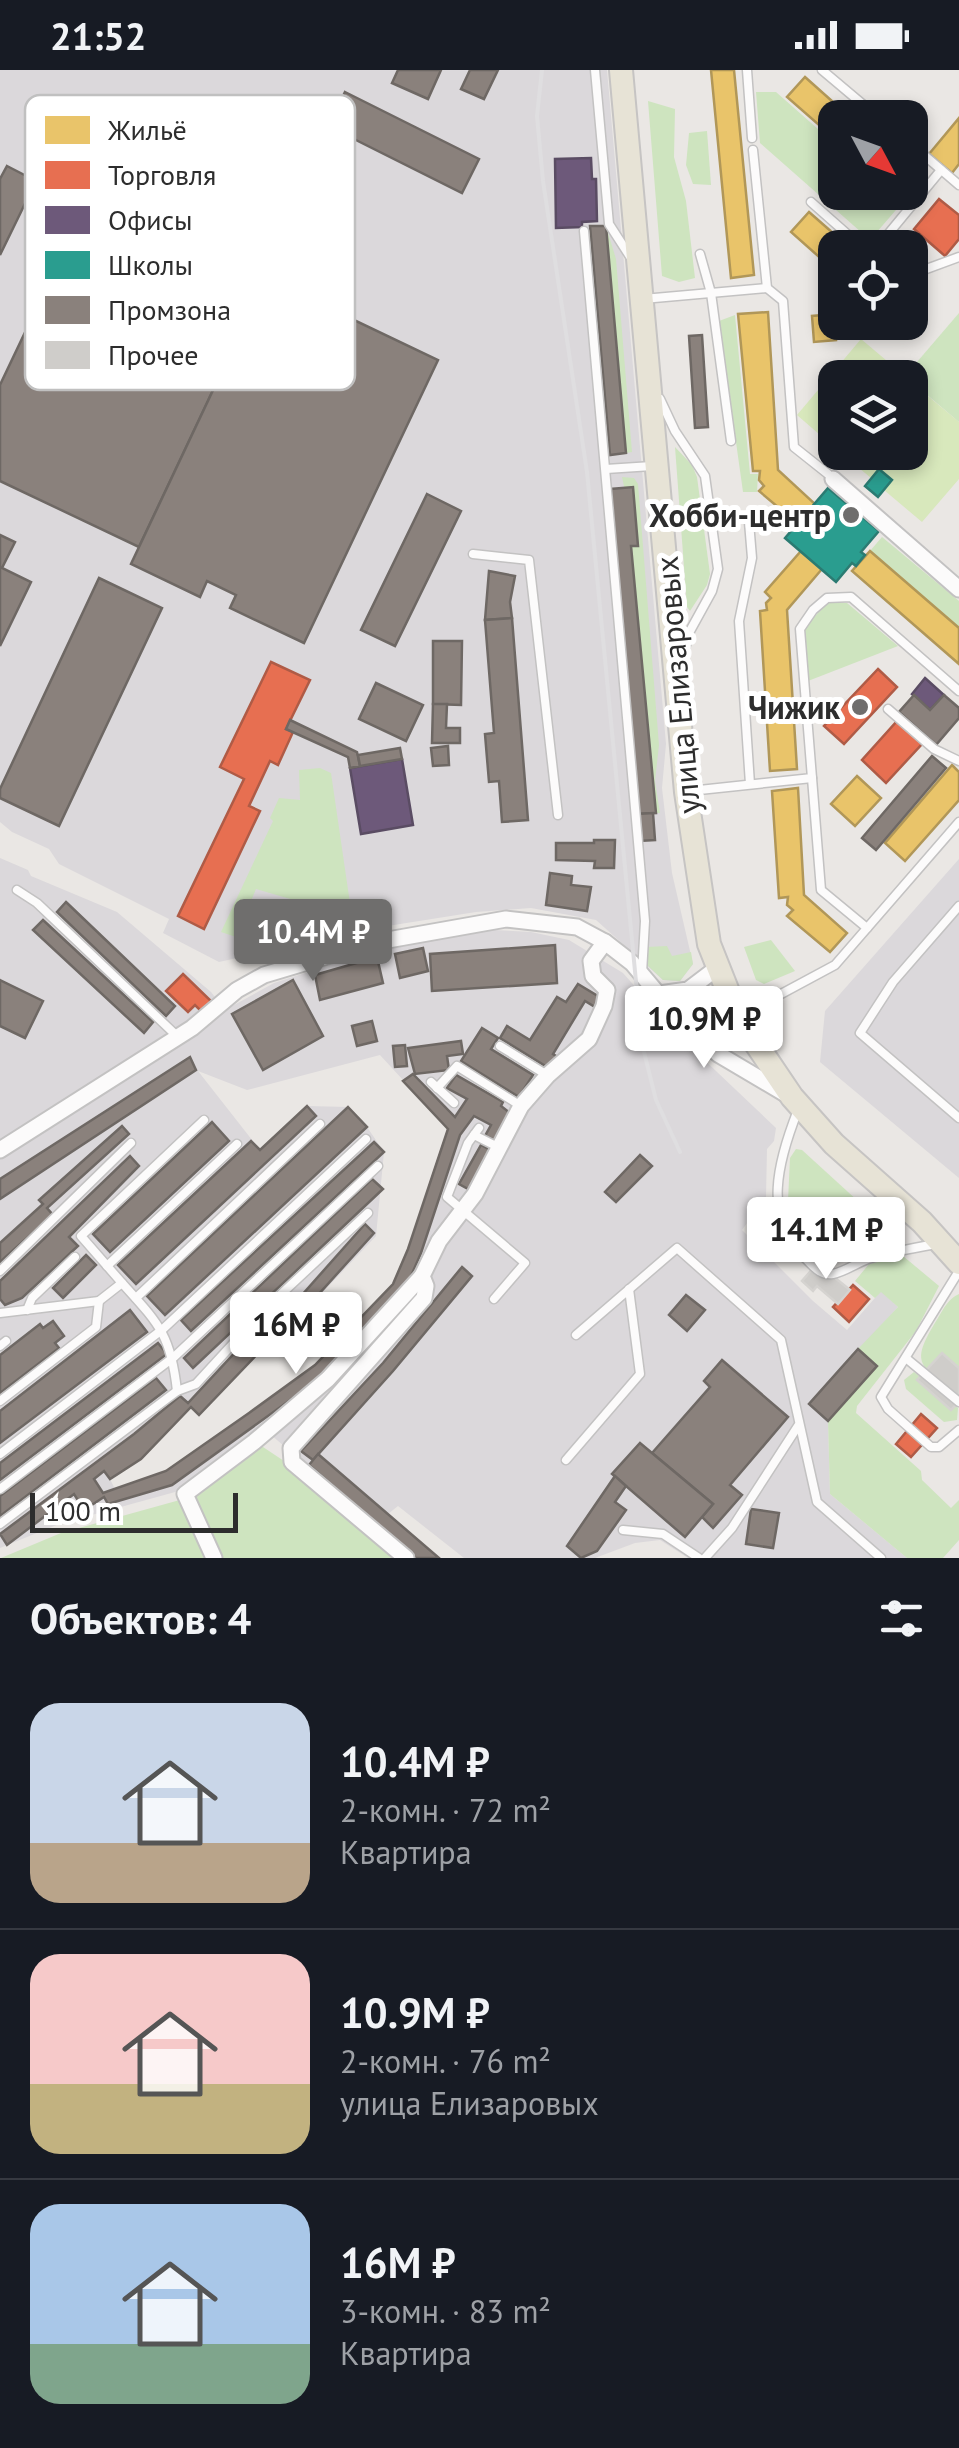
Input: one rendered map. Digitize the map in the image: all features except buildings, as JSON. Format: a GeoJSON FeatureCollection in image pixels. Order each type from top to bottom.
{"type":"FeatureCollection","features":[{"type":"Feature","properties":{"kind":"main road","name":"улица Елизаровых"},"geometry":{"type":"LineString","coordinates":[[621,70],[686,792],[700,898],[717,968],[738,1017],[796,1102],[834,1144],[950,1243],[959,1263]]}},
{"type":"Feature","properties":{"kind":"street"},"geometry":{"type":"LineString","coordinates":[[831,476],[959,589]]}},
{"type":"Feature","properties":{"kind":"street"},"geometry":{"type":"LineString","coordinates":[[0,1150],[178,1037],[237,990],[264,975],[371,943],[506,920],[577,927],[605,942],[642,973],[680,1020],[718,1054],[796,1102]]}},
{"type":"Feature","properties":{"kind":"street"},"geometry":{"type":"LineString","coordinates":[[214,1558],[185,1494],[328,1380],[422,1276],[439,1241],[464,1211],[521,1106],[548,1075],[575,1053],[596,1026],[607,990],[593,976],[591,960],[605,942]]}},
{"type":"Feature","properties":{"kind":"street"},"geometry":{"type":"LineString","coordinates":[[660,994],[688,990],[717,968]]}},
{"type":"Feature","properties":{"kind":"street"},"geometry":{"type":"LineString","coordinates":[[406,1558],[292,1462],[289,1455],[291,1448],[424,1298],[426,1286],[422,1276]]}},
{"type":"Feature","properties":{"kind":"lane"},"geometry":{"type":"LineString","coordinates":[[595,70],[609,224],[640,270]]}},
{"type":"Feature","properties":{"kind":"lane"},"geometry":{"type":"LineString","coordinates":[[748,70],[752,138]]}},
{"type":"Feature","properties":{"kind":"lane"},"geometry":{"type":"LineString","coordinates":[[822,70],[858,100]]}},
{"type":"Feature","properties":{"kind":"lane"},"geometry":{"type":"LineString","coordinates":[[753,150],[768,288],[783,302],[794,447],[831,476]]}},
{"type":"Feature","properties":{"kind":"lane"},"geometry":{"type":"LineString","coordinates":[[928,159],[959,184]]}},
{"type":"Feature","properties":{"kind":"lane"},"geometry":{"type":"LineString","coordinates":[[891,230],[941,170]]}},
{"type":"Feature","properties":{"kind":"lane"},"geometry":{"type":"LineString","coordinates":[[811,202],[843,230]]}},
{"type":"Feature","properties":{"kind":"lane"},"geometry":{"type":"LineString","coordinates":[[584,231],[645,921],[642,973]]}},
{"type":"Feature","properties":{"kind":"lane"},"geometry":{"type":"LineString","coordinates":[[700,254],[711,293],[731,440]]}},
{"type":"Feature","properties":{"kind":"lane"},"geometry":{"type":"LineString","coordinates":[[928,270],[958,260]]}},
{"type":"Feature","properties":{"kind":"lane"},"geometry":{"type":"LineString","coordinates":[[643,299],[768,288]]}},
{"type":"Feature","properties":{"kind":"lane"},"geometry":{"type":"LineString","coordinates":[[650,379],[674,431],[705,476],[718,568],[712,591],[690,632],[676,682]]}},
{"type":"Feature","properties":{"kind":"lane"},"geometry":{"type":"LineString","coordinates":[[606,469],[657,466]]}},
{"type":"Feature","properties":{"kind":"lane"},"geometry":{"type":"LineString","coordinates":[[750,522],[752,558],[739,621],[750,784]]}},
{"type":"Feature","properties":{"kind":"lane"},"geometry":{"type":"LineString","coordinates":[[472,554],[529,560],[558,815]]}},
{"type":"Feature","properties":{"kind":"lane"},"geometry":{"type":"LineString","coordinates":[[867,928],[821,890],[800,629],[826,598],[851,597],[959,691]]}},
{"type":"Feature","properties":{"kind":"lane"},"geometry":{"type":"LineString","coordinates":[[888,709],[934,749],[959,761]]}},
{"type":"Feature","properties":{"kind":"lane"},"geometry":{"type":"LineString","coordinates":[[686,792],[812,778]]}},
{"type":"Feature","properties":{"kind":"lane"},"geometry":{"type":"LineString","coordinates":[[738,1017],[835,965],[959,822]]}},
{"type":"Feature","properties":{"kind":"lane"},"geometry":{"type":"LineString","coordinates":[[17,890],[37,903],[178,1037]]}},
{"type":"Feature","properties":{"kind":"lane"},"geometry":{"type":"LineString","coordinates":[[959,906],[893,982],[860,1032],[959,1118]]}},
{"type":"Feature","properties":{"kind":"lane"},"geometry":{"type":"LineString","coordinates":[[500,1046],[548,1075]]}},
{"type":"Feature","properties":{"kind":"lane"},"geometry":{"type":"LineString","coordinates":[[454,1103],[434,1085],[457,1066],[521,1106]]}},
{"type":"Feature","properties":{"kind":"lane"},"geometry":{"type":"LineString","coordinates":[[796,1102],[776,1181],[782,1218],[800,1255],[822,1274],[834,1274],[876,1256],[950,1243]]}},
{"type":"Feature","properties":{"kind":"lane"},"geometry":{"type":"LineString","coordinates":[[177,1392],[174,1357],[163,1329],[80,1236],[204,1120]]}},
{"type":"Feature","properties":{"kind":"lane"},"geometry":{"type":"LineString","coordinates":[[136,1298],[320,1124]]}},
{"type":"Feature","properties":{"kind":"lane"},"geometry":{"type":"LineString","coordinates":[[494,1299],[525,1262],[447,1197],[477,1131],[500,1148]]}},
{"type":"Feature","properties":{"kind":"lane"},"geometry":{"type":"LineString","coordinates":[[0,1454],[163,1329],[366,1138]]}},
{"type":"Feature","properties":{"kind":"lane"},"geometry":{"type":"LineString","coordinates":[[0,1271],[131,1142]]}},
{"type":"Feature","properties":{"kind":"lane"},"geometry":{"type":"LineString","coordinates":[[107,1266],[237,1144]]}},
{"type":"Feature","properties":{"kind":"lane"},"geometry":{"type":"LineString","coordinates":[[0,1489],[174,1357],[378,1166]]}},
{"type":"Feature","properties":{"kind":"lane"},"geometry":{"type":"LineString","coordinates":[[0,1524],[177,1392],[196,1384],[264,1311],[368,1213]]}},
{"type":"Feature","properties":{"kind":"lane"},"geometry":{"type":"LineString","coordinates":[[576,1335],[677,1248],[780,1340],[816,1502],[881,1558]]}},
{"type":"Feature","properties":{"kind":"lane"},"geometry":{"type":"LineString","coordinates":[[27,1310],[32,1298],[75,1256]]}},
{"type":"Feature","properties":{"kind":"lane"},"geometry":{"type":"LineString","coordinates":[[959,1271],[907,1359],[882,1390],[883,1404],[931,1447],[938,1447],[959,1430]]}},
{"type":"Feature","properties":{"kind":"lane"},"geometry":{"type":"LineString","coordinates":[[0,1313],[100,1301],[122,1283]]}},
{"type":"Feature","properties":{"kind":"lane"},"geometry":{"type":"LineString","coordinates":[[566,1460],[640,1374],[629,1289]]}},
{"type":"Feature","properties":{"kind":"lane"},"geometry":{"type":"LineString","coordinates":[[0,1401],[96,1327],[100,1301]]}},
{"type":"Feature","properties":{"kind":"lane"},"geometry":{"type":"LineString","coordinates":[[907,1359],[959,1402]]}},
{"type":"Feature","properties":{"kind":"lane"},"geometry":{"type":"LineString","coordinates":[[623,1530],[662,1534],[702,1558],[732,1528],[798,1426]]}},
{"type":"Feature","properties":{"kind":"shaded area"},"geometry":{"type":"Polygon","coordinates":[[[0,70],[607,70],[666,744],[662,788],[672,873],[693,964],[680,981],[663,980],[596,920],[531,908],[476,912],[356,931],[219,962],[163,933],[169,919],[59,864],[49,849],[0,822],[0,70]]]}},
{"type":"Feature","properties":{"kind":"shaded area"},"geometry":{"type":"Polygon","coordinates":[[[0,858],[28,870],[31,876],[117,912],[211,992],[225,1010],[274,983],[386,947],[494,930],[569,940],[623,973],[678,1035],[776,1128],[774,1141],[767,1149],[766,1197],[742,1230],[847,1330],[881,1291],[898,1307],[809,1404],[828,1421],[830,1494],[907,1558],[688,1558],[660,1540],[635,1543],[595,1558],[464,1558],[398,1506],[388,1514],[439,1558],[416,1558],[264,1429],[186,1489],[59,1524],[0,1548],[0,858]],[[380,1055],[247,1090],[198,1071],[260,1150],[307,1106],[348,1107],[384,1152],[376,1236],[270,1348],[266,1346],[199,1415],[190,1408],[110,1479],[115,1489],[166,1471],[315,1365],[393,1284],[412,1250],[448,1129],[380,1055]]]}},
{"type":"Feature","properties":{"kind":"shaded area"},"geometry":{"type":"Polygon","coordinates":[[[959,859],[959,1178],[820,1062],[825,1011],[959,859]]]}},
{"type":"Feature","properties":{"kind":"green space"},"geometry":{"type":"Polygon","coordinates":[[[756,92],[776,92],[818,129],[818,194],[760,143],[756,92]]]}},
{"type":"Feature","properties":{"kind":"green space"},"geometry":{"type":"Polygon","coordinates":[[[648,101],[675,109],[674,157],[686,201],[695,278],[679,282],[662,276],[648,101]]]}},
{"type":"Feature","properties":{"kind":"green space"},"geometry":{"type":"Polygon","coordinates":[[[707,131],[711,185],[693,184],[686,165],[689,133],[707,131]]]}},
{"type":"Feature","properties":{"kind":"green space"},"geometry":{"type":"Polygon","coordinates":[[[836,210],[896,210],[879,230],[859,230],[836,210]]]}},
{"type":"Feature","properties":{"kind":"green space"},"geometry":{"type":"Polygon","coordinates":[[[606,226],[616,259],[632,452],[626,453],[606,226]]]}},
{"type":"Feature","properties":{"kind":"green space"},"geometry":{"type":"Polygon","coordinates":[[[959,313],[959,422],[928,396],[928,360],[919,360],[959,313]]]}},
{"type":"Feature","properties":{"kind":"green space"},"geometry":{"type":"Polygon","coordinates":[[[735,315],[750,474],[758,474],[757,492],[743,492],[719,321],[735,315]]]}},
{"type":"Feature","properties":{"kind":"green space"},"geometry":{"type":"Polygon","coordinates":[[[862,340],[886,360],[843,360],[862,340]]]}},
{"type":"Feature","properties":{"kind":"green space"},"geometry":{"type":"Polygon","coordinates":[[[818,390],[818,433],[797,415],[818,390]]]}},
{"type":"Feature","properties":{"kind":"green space"},"geometry":{"type":"Polygon","coordinates":[[[928,396],[959,422],[959,479],[922,522],[884,490],[892,480],[881,470],[928,470],[928,396]]]}},
{"type":"Feature","properties":{"kind":"green space"},"geometry":{"type":"Polygon","coordinates":[[[675,447],[692,465],[697,477],[710,574],[690,611],[687,607],[675,447]]]}},
{"type":"Feature","properties":{"kind":"green space"},"geometry":{"type":"Polygon","coordinates":[[[861,470],[879,470],[871,478],[861,470]]]}},
{"type":"Feature","properties":{"kind":"green space"},"geometry":{"type":"Polygon","coordinates":[[[622,477],[634,478],[638,484],[659,745],[655,781],[660,813],[656,813],[631,546],[637,546],[622,477]]]}},
{"type":"Feature","properties":{"kind":"green space"},"geometry":{"type":"Polygon","coordinates":[[[882,537],[959,601],[959,628],[870,551],[882,537]]]}},
{"type":"Feature","properties":{"kind":"green space"},"geometry":{"type":"Polygon","coordinates":[[[828,602],[847,603],[898,646],[808,681],[803,629],[828,602]]]}},
{"type":"Feature","properties":{"kind":"green space"},"geometry":{"type":"Polygon","coordinates":[[[320,768],[331,773],[352,917],[256,889],[236,937],[221,932],[273,821],[270,818],[279,798],[300,800],[299,770],[320,768]]]}},
{"type":"Feature","properties":{"kind":"green space"},"geometry":{"type":"Polygon","coordinates":[[[771,940],[795,971],[764,984],[756,980],[744,947],[771,940]]]}},
{"type":"Feature","properties":{"kind":"green space"},"geometry":{"type":"Polygon","coordinates":[[[667,946],[672,956],[691,952],[693,964],[680,981],[663,980],[645,963],[646,947],[667,946]]]}},
{"type":"Feature","properties":{"kind":"green space"},"geometry":{"type":"Polygon","coordinates":[[[796,1149],[802,1150],[893,1233],[889,1242],[841,1254],[798,1223],[788,1201],[790,1158],[796,1149]]]}},
{"type":"Feature","properties":{"kind":"green space"},"geometry":{"type":"Polygon","coordinates":[[[903,1256],[939,1286],[916,1331],[857,1406],[856,1413],[921,1471],[922,1480],[951,1508],[959,1500],[959,1540],[943,1558],[907,1558],[830,1494],[828,1421],[876,1366],[858,1349],[898,1307],[881,1292],[875,1298],[855,1281],[869,1264],[903,1256]]]}},
{"type":"Feature","properties":{"kind":"green space"},"geometry":{"type":"Polygon","coordinates":[[[959,1294],[959,1396],[927,1370],[921,1355],[942,1311],[959,1294]]]}},
{"type":"Feature","properties":{"kind":"green space"},"geometry":{"type":"Polygon","coordinates":[[[914,1372],[958,1408],[957,1420],[944,1422],[906,1389],[904,1380],[914,1372]]]}},
{"type":"Feature","properties":{"kind":"green space"},"geometry":{"type":"Polygon","coordinates":[[[260,1445],[290,1465],[396,1558],[1,1558],[61,1533],[187,1498],[260,1445]]]}},
{"type":"Feature","properties":{"kind":"railway"},"geometry":{"type":"LineString","coordinates":[[542,70],[537,116],[543,181],[587,472],[642,1044],[656,1100],[680,1152]]}},
{"type":"Feature","properties":{"kind":"place","name":"Хобби-центр"},"geometry":{"type":"Point","coordinates":[851,515]}},
{"type":"Feature","properties":{"kind":"place","name":"Чижик"},"geometry":{"type":"Point","coordinates":[860,707]}}]}
